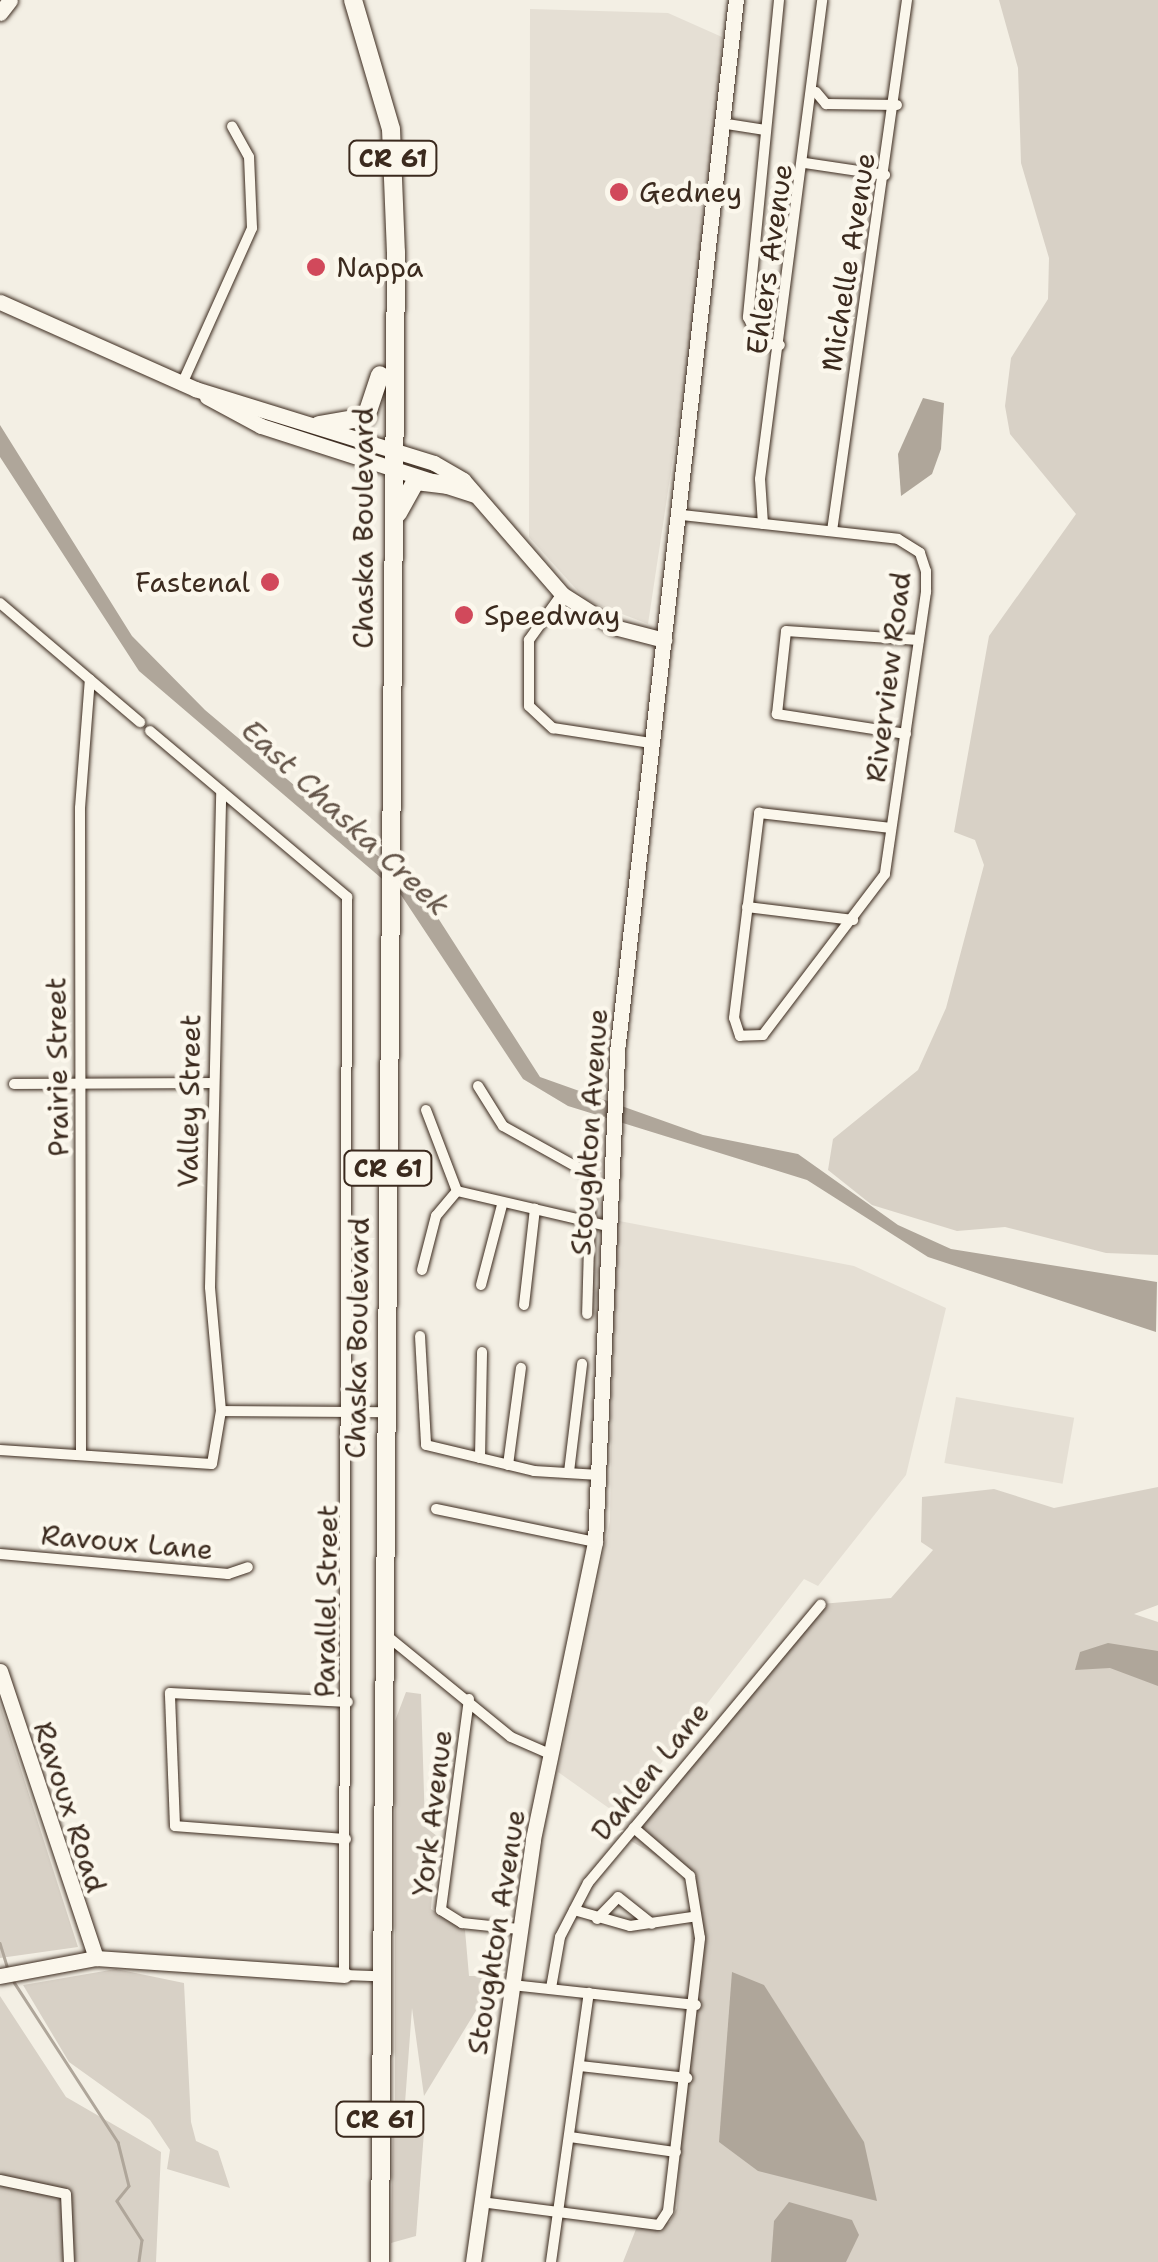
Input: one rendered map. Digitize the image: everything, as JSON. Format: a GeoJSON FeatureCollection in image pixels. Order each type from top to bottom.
{"type":"FeatureCollection","features":[{"type":"Feature","properties":{"kind":"main road","name":"Chaska Boulevard"},"geometry":{"type":"LineString","coordinates":[[353,0],[390,129],[390,829],[378,1976],[380,2262]]}},
{"type":"Feature","properties":{"kind":"main road"},"geometry":{"type":"LineString","coordinates":[[319,425],[352,424],[372,410],[392,322]]}},
{"type":"Feature","properties":{"kind":"main road"},"geometry":{"type":"LineString","coordinates":[[391,563],[408,488],[424,480],[448,485]]}},
{"type":"Feature","properties":{"kind":"street"},"geometry":{"type":"LineString","coordinates":[[0,13],[10,0]]}},
{"type":"Feature","properties":{"kind":"street","name":"Stoughton Avenue"},"geometry":{"type":"LineString","coordinates":[[472,2262],[519,1929],[550,1754],[595,1542],[614,1085],[651,743],[727,124],[736,0]]}},
{"type":"Feature","properties":{"kind":"street"},"geometry":{"type":"LineString","coordinates":[[779,0],[748,316],[760,343],[780,345]]}},
{"type":"Feature","properties":{"kind":"street","name":"Ehlers Avenue"},"geometry":{"type":"LineString","coordinates":[[763,524],[760,479],[815,91],[822,0]]}},
{"type":"Feature","properties":{"kind":"street","name":"Michelle Avenue"},"geometry":{"type":"LineString","coordinates":[[832,530],[897,105],[907,0]]}},
{"type":"Feature","properties":{"kind":"street"},"geometry":{"type":"LineString","coordinates":[[815,91],[826,104],[897,105]]}},
{"type":"Feature","properties":{"kind":"street"},"geometry":{"type":"LineString","coordinates":[[727,124],[764,130]]}},
{"type":"Feature","properties":{"kind":"street"},"geometry":{"type":"LineString","coordinates":[[189,387],[252,228],[250,158],[232,126]]}},
{"type":"Feature","properties":{"kind":"street"},"geometry":{"type":"LineString","coordinates":[[805,164],[885,174]]}},
{"type":"Feature","properties":{"kind":"street"},"geometry":{"type":"LineString","coordinates":[[0,302],[189,387],[262,426],[391,454],[450,472],[562,594],[614,627],[664,640]]}},
{"type":"Feature","properties":{"kind":"street"},"geometry":{"type":"LineString","coordinates":[[189,387],[319,425],[391,454],[474,495]]}},
{"type":"Feature","properties":{"kind":"street","name":"Riverview Road"},"geometry":{"type":"LineString","coordinates":[[682,515],[898,540],[920,553],[919,640],[885,874],[763,1035],[748,1040],[734,1027],[747,907]]}},
{"type":"Feature","properties":{"kind":"street"},"geometry":{"type":"LineString","coordinates":[[562,594],[530,640],[530,706],[553,728],[651,743]]}},
{"type":"Feature","properties":{"kind":"street"},"geometry":{"type":"LineString","coordinates":[[0,603],[140,722]]}},
{"type":"Feature","properties":{"kind":"street"},"geometry":{"type":"LineString","coordinates":[[906,734],[777,714],[786,630],[919,640]]}},
{"type":"Feature","properties":{"kind":"street","name":"Prairie Street"},"geometry":{"type":"LineString","coordinates":[[81,1454],[80,1080],[90,679]]}},
{"type":"Feature","properties":{"kind":"street"},"geometry":{"type":"LineString","coordinates":[[150,731],[222,791]]}},
{"type":"Feature","properties":{"kind":"street","name":"Parallel Street"},"geometry":{"type":"LineString","coordinates":[[222,791],[348,897],[352,988],[344,1975]]}},
{"type":"Feature","properties":{"kind":"street","name":"Valley Street"},"geometry":{"type":"LineString","coordinates":[[81,1454],[212,1464],[221,1411],[210,1287],[211,1083],[222,791]]}},
{"type":"Feature","properties":{"kind":"street"},"geometry":{"type":"LineString","coordinates":[[853,920],[747,907],[759,813],[891,828]]}},
{"type":"Feature","properties":{"kind":"street"},"geometry":{"type":"LineString","coordinates":[[14,1084],[80,1080],[211,1083]]}},
{"type":"Feature","properties":{"kind":"street"},"geometry":{"type":"LineString","coordinates":[[478,1086],[503,1126],[591,1175],[586,1314]]}},
{"type":"Feature","properties":{"kind":"street"},"geometry":{"type":"LineString","coordinates":[[426,1110],[458,1192]]}},
{"type":"Feature","properties":{"kind":"street"},"geometry":{"type":"LineString","coordinates":[[458,1192],[502,1206],[535,1209],[588,1226],[608,1226]]}},
{"type":"Feature","properties":{"kind":"street"},"geometry":{"type":"LineString","coordinates":[[422,1270],[433,1229],[458,1192]]}},
{"type":"Feature","properties":{"kind":"street"},"geometry":{"type":"LineString","coordinates":[[481,1285],[502,1206]]}},
{"type":"Feature","properties":{"kind":"street"},"geometry":{"type":"LineString","coordinates":[[524,1305],[535,1209]]}},
{"type":"Feature","properties":{"kind":"street"},"geometry":{"type":"LineString","coordinates":[[420,1336],[426,1445],[508,1466],[599,1474]]}},
{"type":"Feature","properties":{"kind":"street"},"geometry":{"type":"LineString","coordinates":[[480,1458],[482,1352]]}},
{"type":"Feature","properties":{"kind":"street"},"geometry":{"type":"LineString","coordinates":[[569,1472],[582,1364]]}},
{"type":"Feature","properties":{"kind":"street"},"geometry":{"type":"LineString","coordinates":[[508,1466],[520,1368]]}},
{"type":"Feature","properties":{"kind":"street"},"geometry":{"type":"LineString","coordinates":[[221,1411],[382,1412]]}},
{"type":"Feature","properties":{"kind":"street"},"geometry":{"type":"LineString","coordinates":[[0,1450],[81,1454]]}},
{"type":"Feature","properties":{"kind":"street"},"geometry":{"type":"LineString","coordinates":[[436,1508],[595,1542]]}},
{"type":"Feature","properties":{"kind":"street","name":"Ravoux Lane"},"geometry":{"type":"LineString","coordinates":[[0,1554],[228,1574],[248,1568]]}},
{"type":"Feature","properties":{"kind":"street","name":"Dahlen Lane"},"geometry":{"type":"LineString","coordinates":[[551,1988],[574,1910],[634,1828],[820,1604]]}},
{"type":"Feature","properties":{"kind":"street"},"geometry":{"type":"LineString","coordinates":[[382,1631],[470,1699],[510,1737],[550,1754]]}},
{"type":"Feature","properties":{"kind":"street","name":"Ravoux Road"},"geometry":{"type":"LineString","coordinates":[[0,1671],[96,1958]]}},
{"type":"Feature","properties":{"kind":"street"},"geometry":{"type":"LineString","coordinates":[[346,1839],[175,1826],[170,1693],[348,1702]]}},
{"type":"Feature","properties":{"kind":"street","name":"York Avenue"},"geometry":{"type":"LineString","coordinates":[[470,1699],[441,1910],[462,1923],[519,1929]]}},
{"type":"Feature","properties":{"kind":"street"},"geometry":{"type":"LineString","coordinates":[[481,2202],[659,2226],[676,2152],[702,1962],[692,1917],[690,1876],[634,1828]]}},
{"type":"Feature","properties":{"kind":"street"},"geometry":{"type":"LineString","coordinates":[[597,1919],[618,1897],[652,1924]]}},
{"type":"Feature","properties":{"kind":"street"},"geometry":{"type":"LineString","coordinates":[[574,1910],[597,1919],[652,1924],[692,1917]]}},
{"type":"Feature","properties":{"kind":"street"},"geometry":{"type":"LineString","coordinates":[[0,1976],[25,1968],[96,1958],[378,1976]]}},
{"type":"Feature","properties":{"kind":"street"},"geometry":{"type":"LineString","coordinates":[[512,1985],[696,2005]]}},
{"type":"Feature","properties":{"kind":"street"},"geometry":{"type":"LineString","coordinates":[[551,2262],[588,1993]]}},
{"type":"Feature","properties":{"kind":"street"},"geometry":{"type":"LineString","coordinates":[[580,2066],[686,2078]]}},
{"type":"Feature","properties":{"kind":"street"},"geometry":{"type":"LineString","coordinates":[[570,2137],[676,2152]]}},
{"type":"Feature","properties":{"kind":"street"},"geometry":{"type":"LineString","coordinates":[[0,2180],[66,2194],[69,2262]]}},
{"type":"Feature","properties":{"kind":"shaded area"},"geometry":{"type":"Polygon","coordinates":[[[999,0],[1158,0],[1158,1255],[1106,1253],[1005,1227],[957,1231],[872,1205],[828,1170],[833,1139],[918,1070],[946,1008],[984,865],[975,840],[954,832],[989,636],[1076,514],[1010,434],[1005,406],[1011,358],[1048,299],[1049,258],[1021,163],[1018,68],[999,0]]]}},
{"type":"Feature","properties":{"kind":"shaded area"},"geometry":{"type":"Polygon","coordinates":[[[530,9],[668,13],[722,37],[709,219],[648,624],[586,600],[529,537],[530,9]]]}},
{"type":"Feature","properties":{"kind":"shaded area"},"geometry":{"type":"Polygon","coordinates":[[[923,398],[944,403],[941,449],[932,474],[901,496],[898,454],[923,398]]]}},
{"type":"Feature","properties":{"kind":"shaded area"},"geometry":{"type":"Polygon","coordinates":[[[0,425],[132,636],[205,710],[422,893],[540,1077],[703,1135],[798,1154],[898,1225],[951,1249],[1157,1282],[1156,1332],[928,1257],[807,1180],[568,1106],[523,1079],[401,895],[139,671],[0,457],[0,425]]]}},
{"type":"Feature","properties":{"kind":"shaded area"},"geometry":{"type":"Polygon","coordinates":[[[614,1220],[854,1266],[946,1308],[906,1475],[818,1586],[804,1579],[620,1816],[558,1772],[610,1521],[614,1220]]]}},
{"type":"Feature","properties":{"kind":"shaded area"},"geometry":{"type":"Polygon","coordinates":[[[956,1397],[1074,1418],[1063,1484],[944,1463],[956,1397]]]}},
{"type":"Feature","properties":{"kind":"shaded area"},"geometry":{"type":"Polygon","coordinates":[[[1158,1487],[1158,1605],[1134,1614],[1158,1622],[1158,2262],[623,2262],[636,2229],[670,2222],[677,2208],[692,1917],[690,1876],[626,1838],[821,1604],[891,1598],[933,1550],[921,1542],[922,1497],[994,1489],[1054,1508],[1158,1487]]]}},
{"type":"Feature","properties":{"kind":"shaded area"},"geometry":{"type":"Polygon","coordinates":[[[1108,1643],[1158,1651],[1158,1686],[1110,1668],[1075,1670],[1080,1652],[1108,1643]]]}},
{"type":"Feature","properties":{"kind":"shaded area"},"geometry":{"type":"Polygon","coordinates":[[[406,1692],[421,1694],[425,1827],[437,1836],[431,1909],[465,1930],[469,1976],[485,1976],[489,1961],[502,1968],[424,2096],[412,2008],[404,2117],[395,2124],[395,1721],[406,1692]]]}},
{"type":"Feature","properties":{"kind":"shaded area"},"geometry":{"type":"Polygon","coordinates":[[[0,1704],[78,1947],[0,1958],[0,1704]]]}},
{"type":"Feature","properties":{"kind":"shaded area"},"geometry":{"type":"Polygon","coordinates":[[[116,1969],[184,1983],[191,2122],[196,2141],[218,2151],[230,2188],[167,2169],[170,2150],[150,2120],[69,2062],[23,1985],[116,1969]]]}},
{"type":"Feature","properties":{"kind":"shaded area"},"geometry":{"type":"Polygon","coordinates":[[[732,1972],[764,1985],[864,2142],[877,2201],[758,2171],[719,2142],[732,1972]]]}},
{"type":"Feature","properties":{"kind":"shaded area"},"geometry":{"type":"Polygon","coordinates":[[[0,1996],[66,2097],[161,2152],[156,2262],[0,2262],[0,1996]]]}},
{"type":"Feature","properties":{"kind":"shaded area"},"geometry":{"type":"Polygon","coordinates":[[[424,2132],[416,2236],[391,2243],[393,2133],[424,2132]]]}},
{"type":"Feature","properties":{"kind":"shaded area"},"geometry":{"type":"Polygon","coordinates":[[[789,2202],[852,2220],[859,2235],[846,2262],[771,2262],[774,2221],[789,2202]]]}},
{"type":"Feature","properties":{"kind":"waterway","name":"East Chaska Creek"},"geometry":{"type":"LineString","coordinates":[[0,1943],[7,1966]]}},
{"type":"Feature","properties":{"kind":"waterway","name":"East Chaska Creek"},"geometry":{"type":"LineString","coordinates":[[14,1982],[118,2142],[129,2186],[117,2201],[142,2240],[139,2262]]}},
{"type":"Feature","properties":{"kind":"place","name":"Gedney"},"geometry":{"type":"Point","coordinates":[619,192]}},
{"type":"Feature","properties":{"kind":"place","name":"Nappa"},"geometry":{"type":"Point","coordinates":[316,267]}},
{"type":"Feature","properties":{"kind":"place","name":"Fastenal"},"geometry":{"type":"Point","coordinates":[270,582]}},
{"type":"Feature","properties":{"kind":"place","name":"Speedway"},"geometry":{"type":"Point","coordinates":[464,615]}}]}
